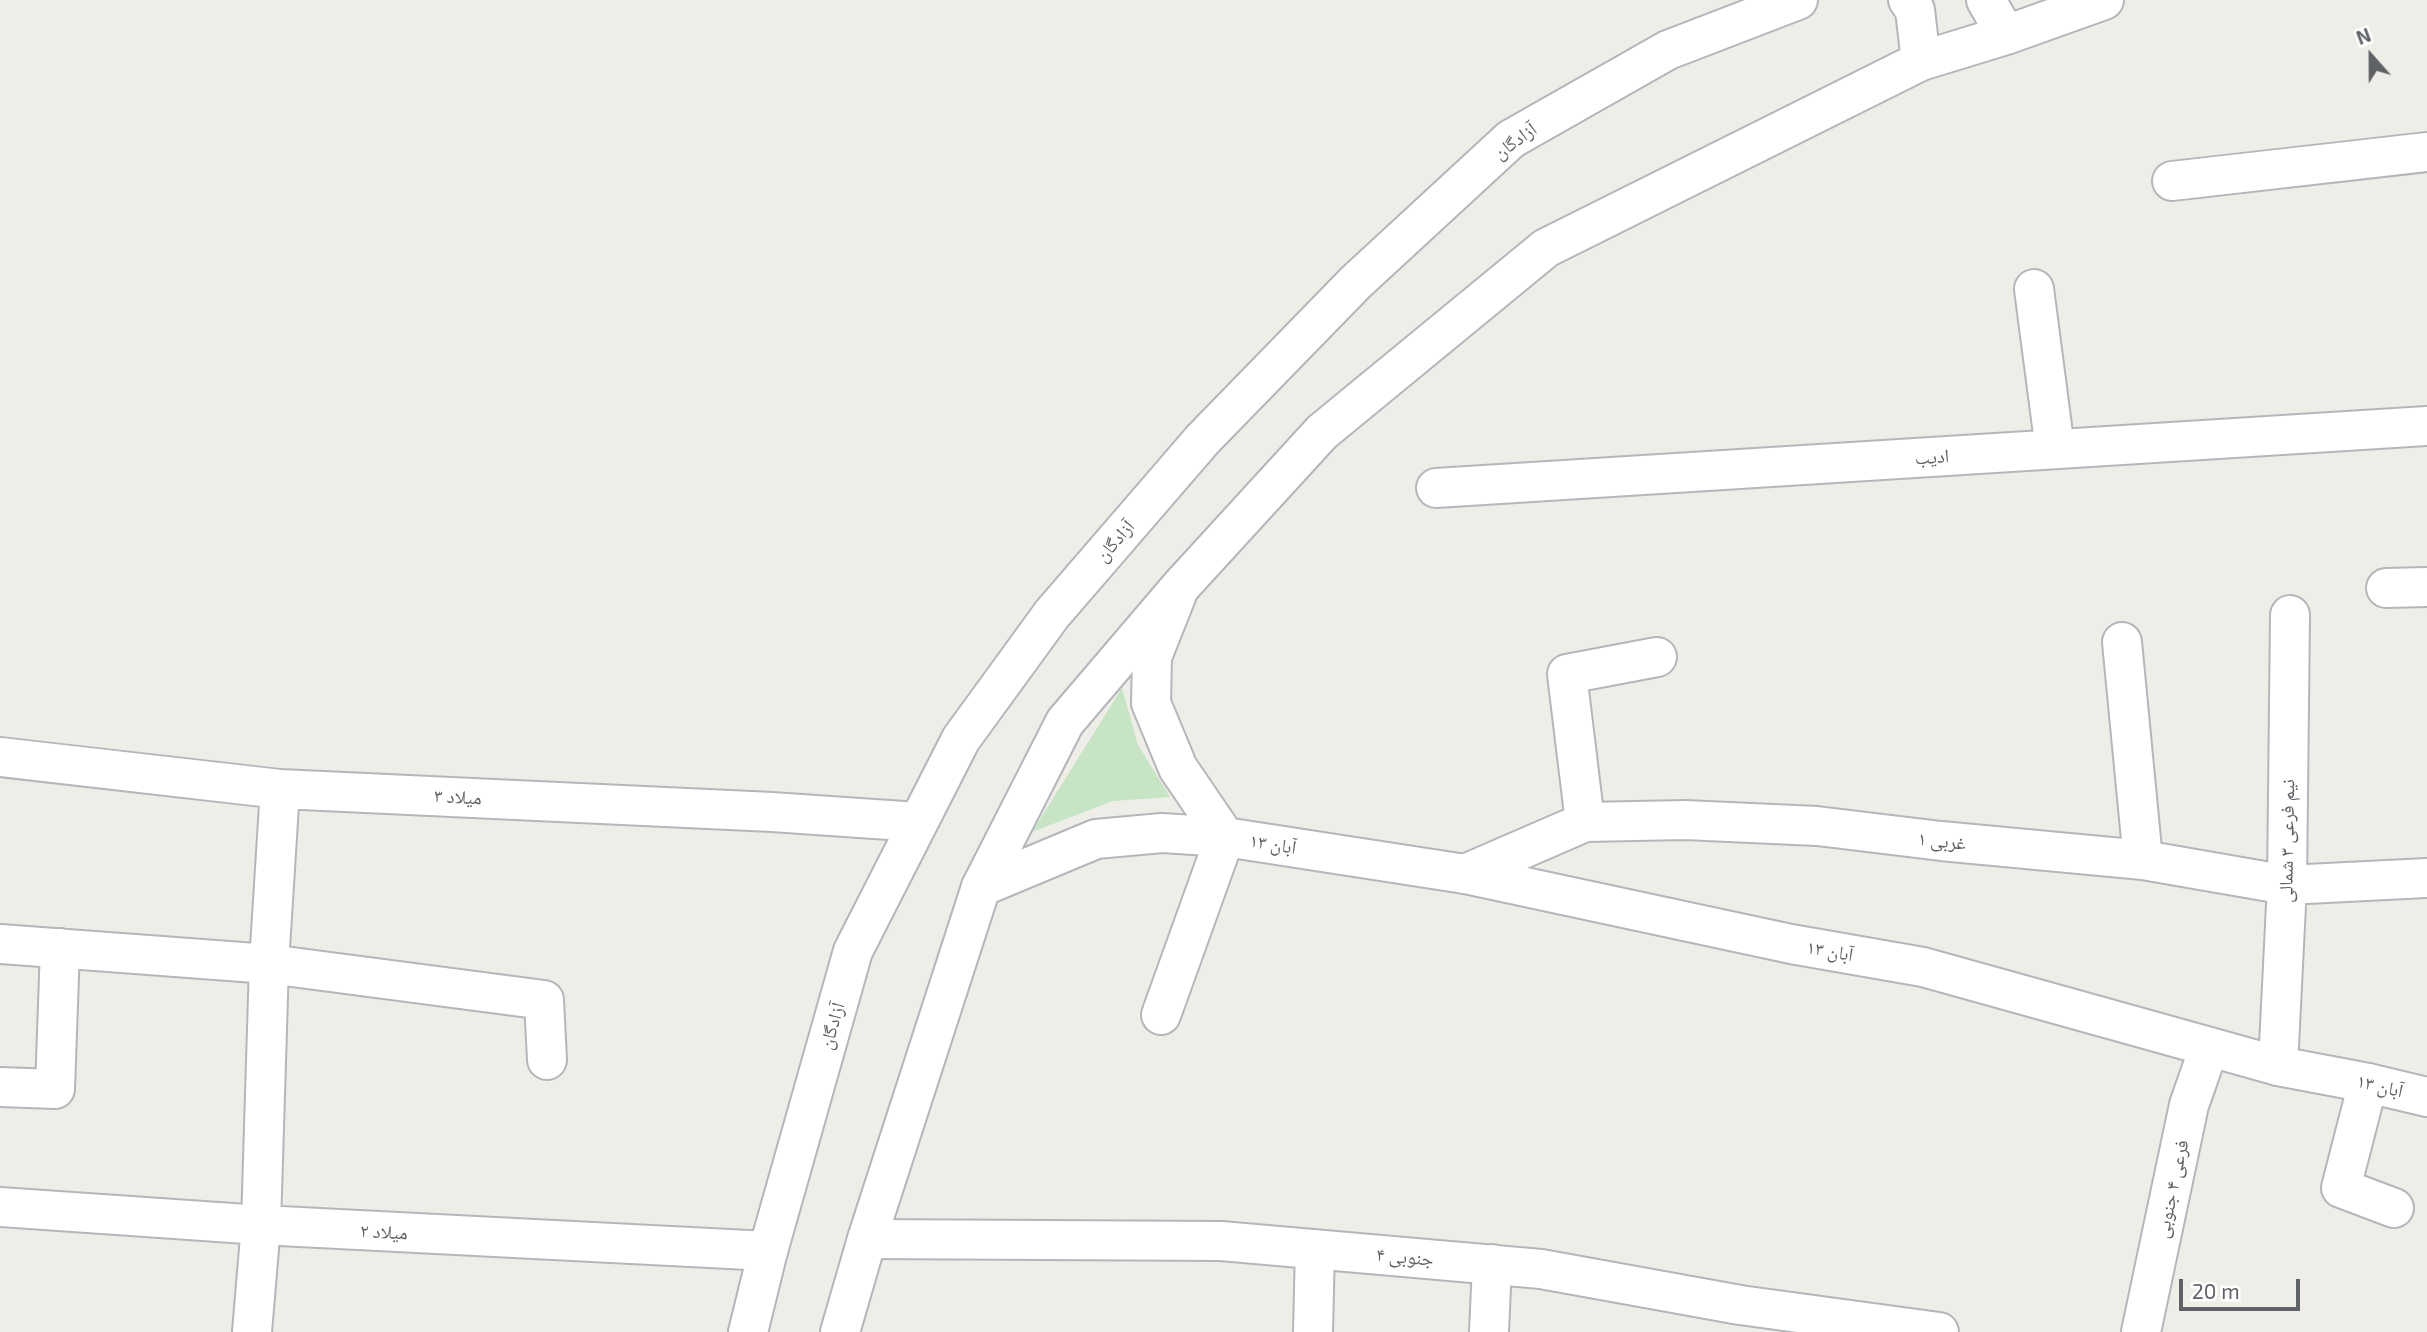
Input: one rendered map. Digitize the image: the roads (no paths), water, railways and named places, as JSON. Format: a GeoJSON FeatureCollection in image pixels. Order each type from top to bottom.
{"type":"FeatureCollection","features":[{"type":"Feature","properties":{"kind":"street","name":"آزادگان"},"geometry":{"type":"LineString","coordinates":[[748,1332],[768,1251],[853,951],[961,738],[1052,614],[1203,439],[1366,273],[1511,139],[1668,50],[1798,0]]}},
{"type":"Feature","properties":{"kind":"street"},"geometry":{"type":"LineString","coordinates":[[1908,0],[1915,10],[1921,61]]}},
{"type":"Feature","properties":{"kind":"street"},"geometry":{"type":"LineString","coordinates":[[1986,0],[2006,35]]}},
{"type":"Feature","properties":{"kind":"street"},"geometry":{"type":"LineString","coordinates":[[840,1332],[981,887],[1065,722],[1181,586],[1322,432],[1546,248],[1921,61],[2006,35],[2104,0]]}},
{"type":"Feature","properties":{"kind":"street"},"geometry":{"type":"LineString","coordinates":[[2172,181],[2427,152]]}},
{"type":"Feature","properties":{"kind":"street"},"geometry":{"type":"LineString","coordinates":[[2034,289],[2055,449]]}},
{"type":"Feature","properties":{"kind":"street","name":"اديب"},"geometry":{"type":"LineString","coordinates":[[1436,488],[2427,426]]}},
{"type":"Feature","properties":{"kind":"street"},"geometry":{"type":"LineString","coordinates":[[1161,1015],[1225,837],[1178,768],[1151,703],[1152,657],[1181,586]]}},
{"type":"Feature","properties":{"kind":"street"},"geometry":{"type":"LineString","coordinates":[[2386,588],[2427,587]]}},
{"type":"Feature","properties":{"kind":"street","name":"نیم فرعی ۳ شمالی"},"geometry":{"type":"LineString","coordinates":[[2278,1066],[2287,885],[2290,615]]}},
{"type":"Feature","properties":{"kind":"street"},"geometry":{"type":"LineString","coordinates":[[2122,642],[2143,860]]}},
{"type":"Feature","properties":{"kind":"street"},"geometry":{"type":"LineString","coordinates":[[1585,822],[1567,674],[1657,657]]}},
{"type":"Feature","properties":{"kind":"street","name":"میلاد ۳"},"geometry":{"type":"LineString","coordinates":[[0,757],[280,789],[772,812],[918,822]]}},
{"type":"Feature","properties":{"kind":"street"},"geometry":{"type":"LineString","coordinates":[[252,1332],[261,1226],[269,964],[280,789]]}},
{"type":"Feature","properties":{"kind":"street","name":"۱ غربی"},"geometry":{"type":"LineString","coordinates":[[1465,874],[1585,822],[1685,820],[1816,825],[1941,841],[2143,860],[2287,885],[2427,878]]}},
{"type":"Feature","properties":{"kind":"street","name":"۱۳ آبان"},"geometry":{"type":"LineString","coordinates":[[981,887],[1096,839],[1162,833],[1225,837],[1465,874],[1791,944],[1923,967],[2278,1066],[2427,1097]]}},
{"type":"Feature","properties":{"kind":"street"},"geometry":{"type":"LineString","coordinates":[[0,944],[269,964],[544,1000],[547,1060]]}},
{"type":"Feature","properties":{"kind":"street"},"geometry":{"type":"LineString","coordinates":[[0,1087],[55,1089],[60,948]]}},
{"type":"Feature","properties":{"kind":"street","name":"فرعی ۴ جنوبی"},"geometry":{"type":"LineString","coordinates":[[2141,1332],[2189,1105],[2209,1048]]}},
{"type":"Feature","properties":{"kind":"street"},"geometry":{"type":"LineString","coordinates":[[2368,1083],[2341,1188],[2394,1208]]}},
{"type":"Feature","properties":{"kind":"street","name":"میلاد ۲"},"geometry":{"type":"LineString","coordinates":[[0,1207],[261,1226],[768,1251]]}},
{"type":"Feature","properties":{"kind":"street","name":"۴ جنوبی"},"geometry":{"type":"LineString","coordinates":[[867,1240],[1221,1241],[1315,1249],[1541,1269],[1739,1318],[1939,1332]]}},
{"type":"Feature","properties":{"kind":"street"},"geometry":{"type":"LineString","coordinates":[[1313,1332],[1315,1249]]}},
{"type":"Feature","properties":{"kind":"street"},"geometry":{"type":"LineString","coordinates":[[1489,1332],[1492,1265]]}}]}
